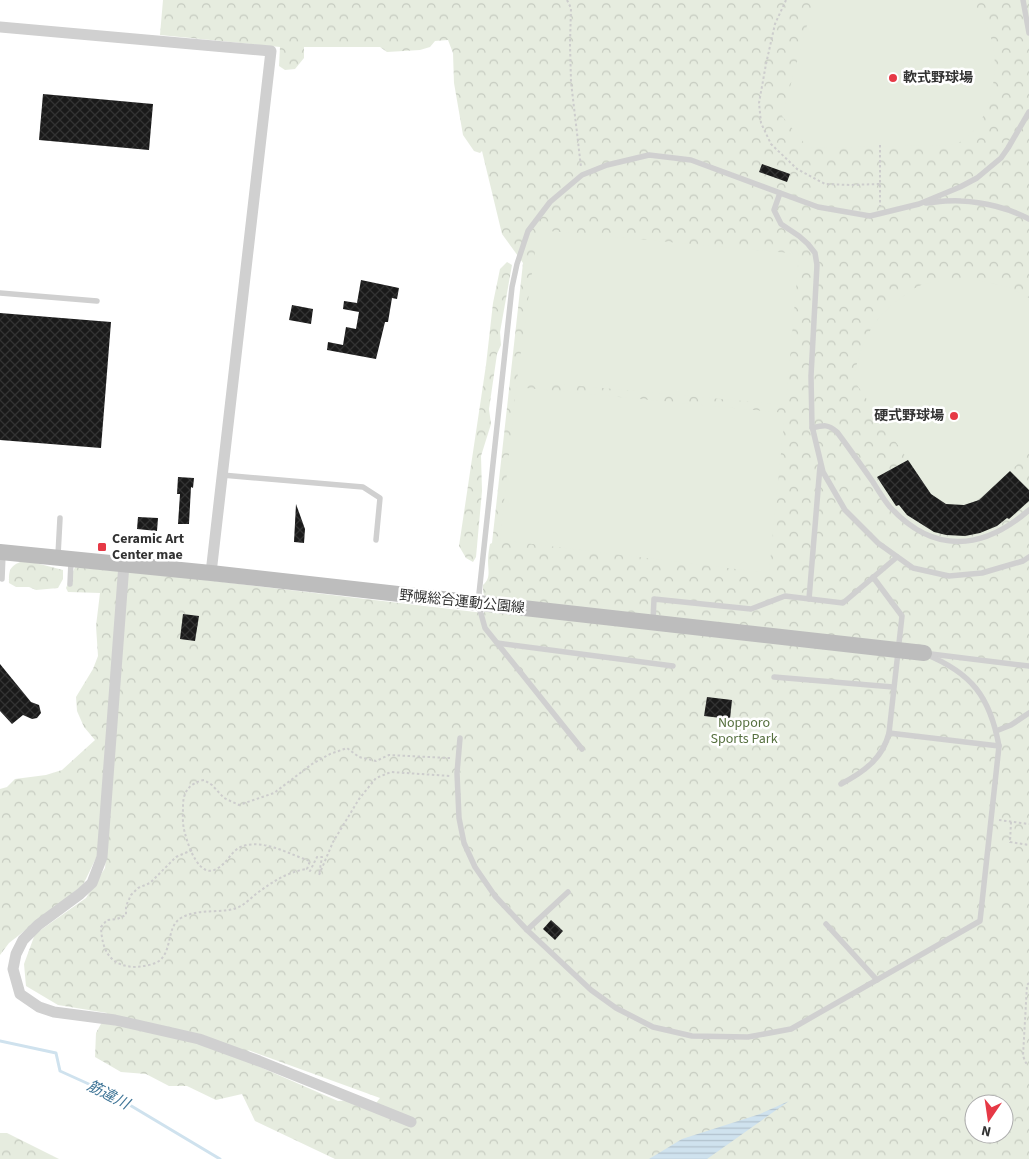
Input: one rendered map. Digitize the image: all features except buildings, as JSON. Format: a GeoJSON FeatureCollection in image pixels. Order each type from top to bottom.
{"type":"FeatureCollection","features":[{"type":"Feature","properties":{"kind":"main road","name":"野幌総合運動公園線"},"geometry":{"type":"LineString","coordinates":[[1,552],[211,573],[924,653]]}},
{"type":"Feature","properties":{"kind":"street"},"geometry":{"type":"LineString","coordinates":[[0,27],[271,51],[211,573]]}},
{"type":"Feature","properties":{"kind":"street"},"geometry":{"type":"LineString","coordinates":[[124,564],[102,856],[92,883],[38,925],[23,940],[16,954],[13,969],[20,994],[39,1007],[54,1012],[115,1020],[199,1039],[259,1060],[410,1122]]}},
{"type":"Feature","properties":{"kind":"lane"},"geometry":{"type":"LineString","coordinates":[[1023,0],[1029,33]]}},
{"type":"Feature","properties":{"kind":"lane"},"geometry":{"type":"LineString","coordinates":[[582,749],[485,628],[478,603],[512,287],[517,264],[528,231],[537,218],[550,202],[582,175],[623,160],[659,155],[691,160],[818,207],[870,216],[880,214],[919,204],[977,178],[1001,158],[1029,113]]}},
{"type":"Feature","properties":{"kind":"lane"},"geometry":{"type":"LineString","coordinates":[[780,193],[774,210],[776,217],[781,224],[808,244],[815,253],[817,266],[816,313],[811,376],[812,428],[823,472],[844,510],[878,543],[913,568],[949,576],[982,573],[1023,561],[1029,557]]}},
{"type":"Feature","properties":{"kind":"lane"},"geometry":{"type":"LineString","coordinates":[[919,204],[960,201],[999,208],[1029,219]]}},
{"type":"Feature","properties":{"kind":"lane"},"geometry":{"type":"LineString","coordinates":[[0,293],[97,301]]}},
{"type":"Feature","properties":{"kind":"lane"},"geometry":{"type":"LineString","coordinates":[[812,428],[829,425],[837,432],[890,507],[921,533],[951,542],[968,542],[996,534],[1029,510]]}},
{"type":"Feature","properties":{"kind":"lane"},"geometry":{"type":"LineString","coordinates":[[809,599],[821,462]]}},
{"type":"Feature","properties":{"kind":"lane"},"geometry":{"type":"LineString","coordinates":[[222,475],[363,487],[380,498],[376,540]]}},
{"type":"Feature","properties":{"kind":"lane"},"geometry":{"type":"LineString","coordinates":[[60,518],[64,558],[70,584]]}},
{"type":"Feature","properties":{"kind":"lane"},"geometry":{"type":"LineString","coordinates":[[1,552],[2,579]]}},
{"type":"Feature","properties":{"kind":"lane"},"geometry":{"type":"LineString","coordinates":[[652,623],[654,599],[751,609],[785,596],[843,603],[897,557]]}},
{"type":"Feature","properties":{"kind":"lane"},"geometry":{"type":"LineString","coordinates":[[841,784],[852,779],[876,759],[886,746],[890,733],[893,687],[902,616],[873,577]]}},
{"type":"Feature","properties":{"kind":"lane"},"geometry":{"type":"LineString","coordinates":[[497,643],[673,666]]}},
{"type":"Feature","properties":{"kind":"lane"},"geometry":{"type":"LineString","coordinates":[[924,653],[1029,666]]}},
{"type":"Feature","properties":{"kind":"lane"},"geometry":{"type":"LineString","coordinates":[[460,738],[457,776],[459,818],[464,843],[475,867],[495,896],[527,930],[590,990],[616,1008],[653,1027],[692,1036],[748,1037],[791,1029],[980,921],[999,746],[996,731],[993,718],[985,700],[974,685],[952,666],[924,653]]}},
{"type":"Feature","properties":{"kind":"lane"},"geometry":{"type":"LineString","coordinates":[[774,677],[893,687]]}},
{"type":"Feature","properties":{"kind":"lane"},"geometry":{"type":"LineString","coordinates":[[996,731],[1011,725],[1029,713]]}},
{"type":"Feature","properties":{"kind":"lane"},"geometry":{"type":"LineString","coordinates":[[890,733],[999,746]]}},
{"type":"Feature","properties":{"kind":"lane"},"geometry":{"type":"LineString","coordinates":[[527,930],[568,892]]}},
{"type":"Feature","properties":{"kind":"lane"},"geometry":{"type":"LineString","coordinates":[[826,924],[877,980]]}},
{"type":"Feature","properties":{"kind":"path"},"geometry":{"type":"LineString","coordinates":[[567,0],[572,8],[570,44],[571,82],[582,175]]}},
{"type":"Feature","properties":{"kind":"path"},"geometry":{"type":"LineString","coordinates":[[786,0],[774,24],[759,103],[761,123],[771,144],[798,169],[825,184],[880,184]]}},
{"type":"Feature","properties":{"kind":"path"},"geometry":{"type":"LineString","coordinates":[[880,145],[880,214]]}},
{"type":"Feature","properties":{"kind":"path"},"geometry":{"type":"LineString","coordinates":[[307,869],[310,862],[260,844],[246,845],[232,852],[219,868],[210,872],[204,870],[198,864],[182,821],[182,797],[187,788],[196,781],[204,780],[212,785],[224,798],[239,805],[274,793],[312,764],[330,754],[347,748],[360,757],[376,761],[389,755],[459,759]]}},
{"type":"Feature","properties":{"kind":"path"},"geometry":{"type":"LineString","coordinates":[[192,850],[176,857],[150,883],[138,888],[131,895],[126,906],[126,915],[108,920],[101,928],[102,939],[109,955],[117,964],[129,967],[145,966],[159,961],[166,950],[174,925],[181,918],[202,911],[229,910],[240,907],[280,877],[294,871],[307,869],[310,871],[317,857],[322,857],[319,875],[333,842],[359,799],[376,778],[391,772],[457,776]]}},
{"type":"Feature","properties":{"kind":"path"},"geometry":{"type":"LineString","coordinates":[[991,820],[1029,824]]}},
{"type":"Feature","properties":{"kind":"path"},"geometry":{"type":"LineString","coordinates":[[1011,822],[1010,842],[1029,845]]}},
{"type":"Feature","properties":{"kind":"path"},"geometry":{"type":"LineString","coordinates":[[1029,983],[1027,984],[1022,1056],[1026,1063],[1029,1064]]}},
{"type":"Feature","properties":{"kind":"green space","name":"Nopporo Sports Park"},"geometry":{"type":"Polygon","coordinates":[[[163,0],[1029,0],[1029,1159],[335,1159],[255,1121],[242,1094],[216,1100],[187,1086],[169,1086],[146,1074],[121,1072],[95,1057],[96,1033],[107,1013],[58,1005],[26,986],[24,964],[35,934],[86,898],[105,868],[110,815],[97,856],[83,885],[9,943],[0,955],[0,789],[7,787],[15,779],[46,775],[62,770],[95,740],[84,727],[77,711],[76,697],[93,669],[98,656],[96,626],[100,593],[68,592],[66,588],[75,567],[189,578],[484,613],[486,599],[483,585],[487,580],[488,554],[490,544],[492,543],[523,263],[502,234],[482,151],[480,153],[474,151],[463,135],[454,83],[453,53],[448,40],[435,41],[430,47],[420,50],[387,52],[380,47],[304,47],[304,58],[295,69],[285,70],[279,66],[280,47],[160,35],[163,0]],[[248,1050],[260,1067],[338,1101],[352,1100],[373,1107],[380,1098],[248,1050]]]}},
{"type":"Feature","properties":{"kind":"green space","name":"軟式野球場"},"geometry":{"type":"Polygon","coordinates":[[[814,0],[972,0],[989,32],[995,64],[989,103],[984,115],[969,136],[960,142],[949,145],[808,148],[782,116],[814,0]]]}},
{"type":"Feature","properties":{"kind":"green space"},"geometry":{"type":"Polygon","coordinates":[[[538,230],[799,254],[786,405],[517,380],[538,230]]]}},
{"type":"Feature","properties":{"kind":"green space"},"geometry":{"type":"Polygon","coordinates":[[[507,262],[512,265],[500,332],[501,345],[497,354],[489,409],[491,424],[481,456],[482,491],[476,557],[473,562],[466,558],[459,546],[486,365],[493,303],[500,269],[507,262]]]}},
{"type":"Feature","properties":{"kind":"green space","name":"硬式野球場"},"geometry":{"type":"Polygon","coordinates":[[[951,280],[978,280],[1008,287],[1029,298],[1029,453],[982,496],[959,506],[941,501],[931,494],[853,379],[863,345],[880,316],[907,293],[921,285],[951,280]]]}},
{"type":"Feature","properties":{"kind":"green space"},"geometry":{"type":"Polygon","coordinates":[[[516,387],[785,413],[769,573],[500,540],[516,387]]]}},
{"type":"Feature","properties":{"kind":"green space"},"geometry":{"type":"Polygon","coordinates":[[[20,562],[32,562],[63,570],[63,579],[58,588],[36,590],[29,587],[16,587],[9,583],[10,572],[20,562]]]}},
{"type":"Feature","properties":{"kind":"green space"},"geometry":{"type":"Polygon","coordinates":[[[0,1133],[7,1133],[59,1159],[0,1159],[0,1133]]]}},
{"type":"Feature","properties":{"kind":"water"},"geometry":{"type":"Polygon","coordinates":[[[789,1101],[707,1159],[649,1159],[682,1139],[760,1114],[789,1101]]]}},
{"type":"Feature","properties":{"kind":"waterway","name":"筋違川"},"geometry":{"type":"LineString","coordinates":[[0,1041],[56,1053],[60,1071],[113,1095],[220,1159]]}},
{"type":"Feature","properties":{"kind":"place","name":"軟式野球場"},"geometry":{"type":"Point","coordinates":[893,78]}},
{"type":"Feature","properties":{"kind":"place","name":"硬式野球場"},"geometry":{"type":"Point","coordinates":[954,416]}},
{"type":"Feature","properties":{"kind":"place","name":"Ceramic Art Center mae"},"geometry":{"type":"Point","coordinates":[102,547]}}]}
